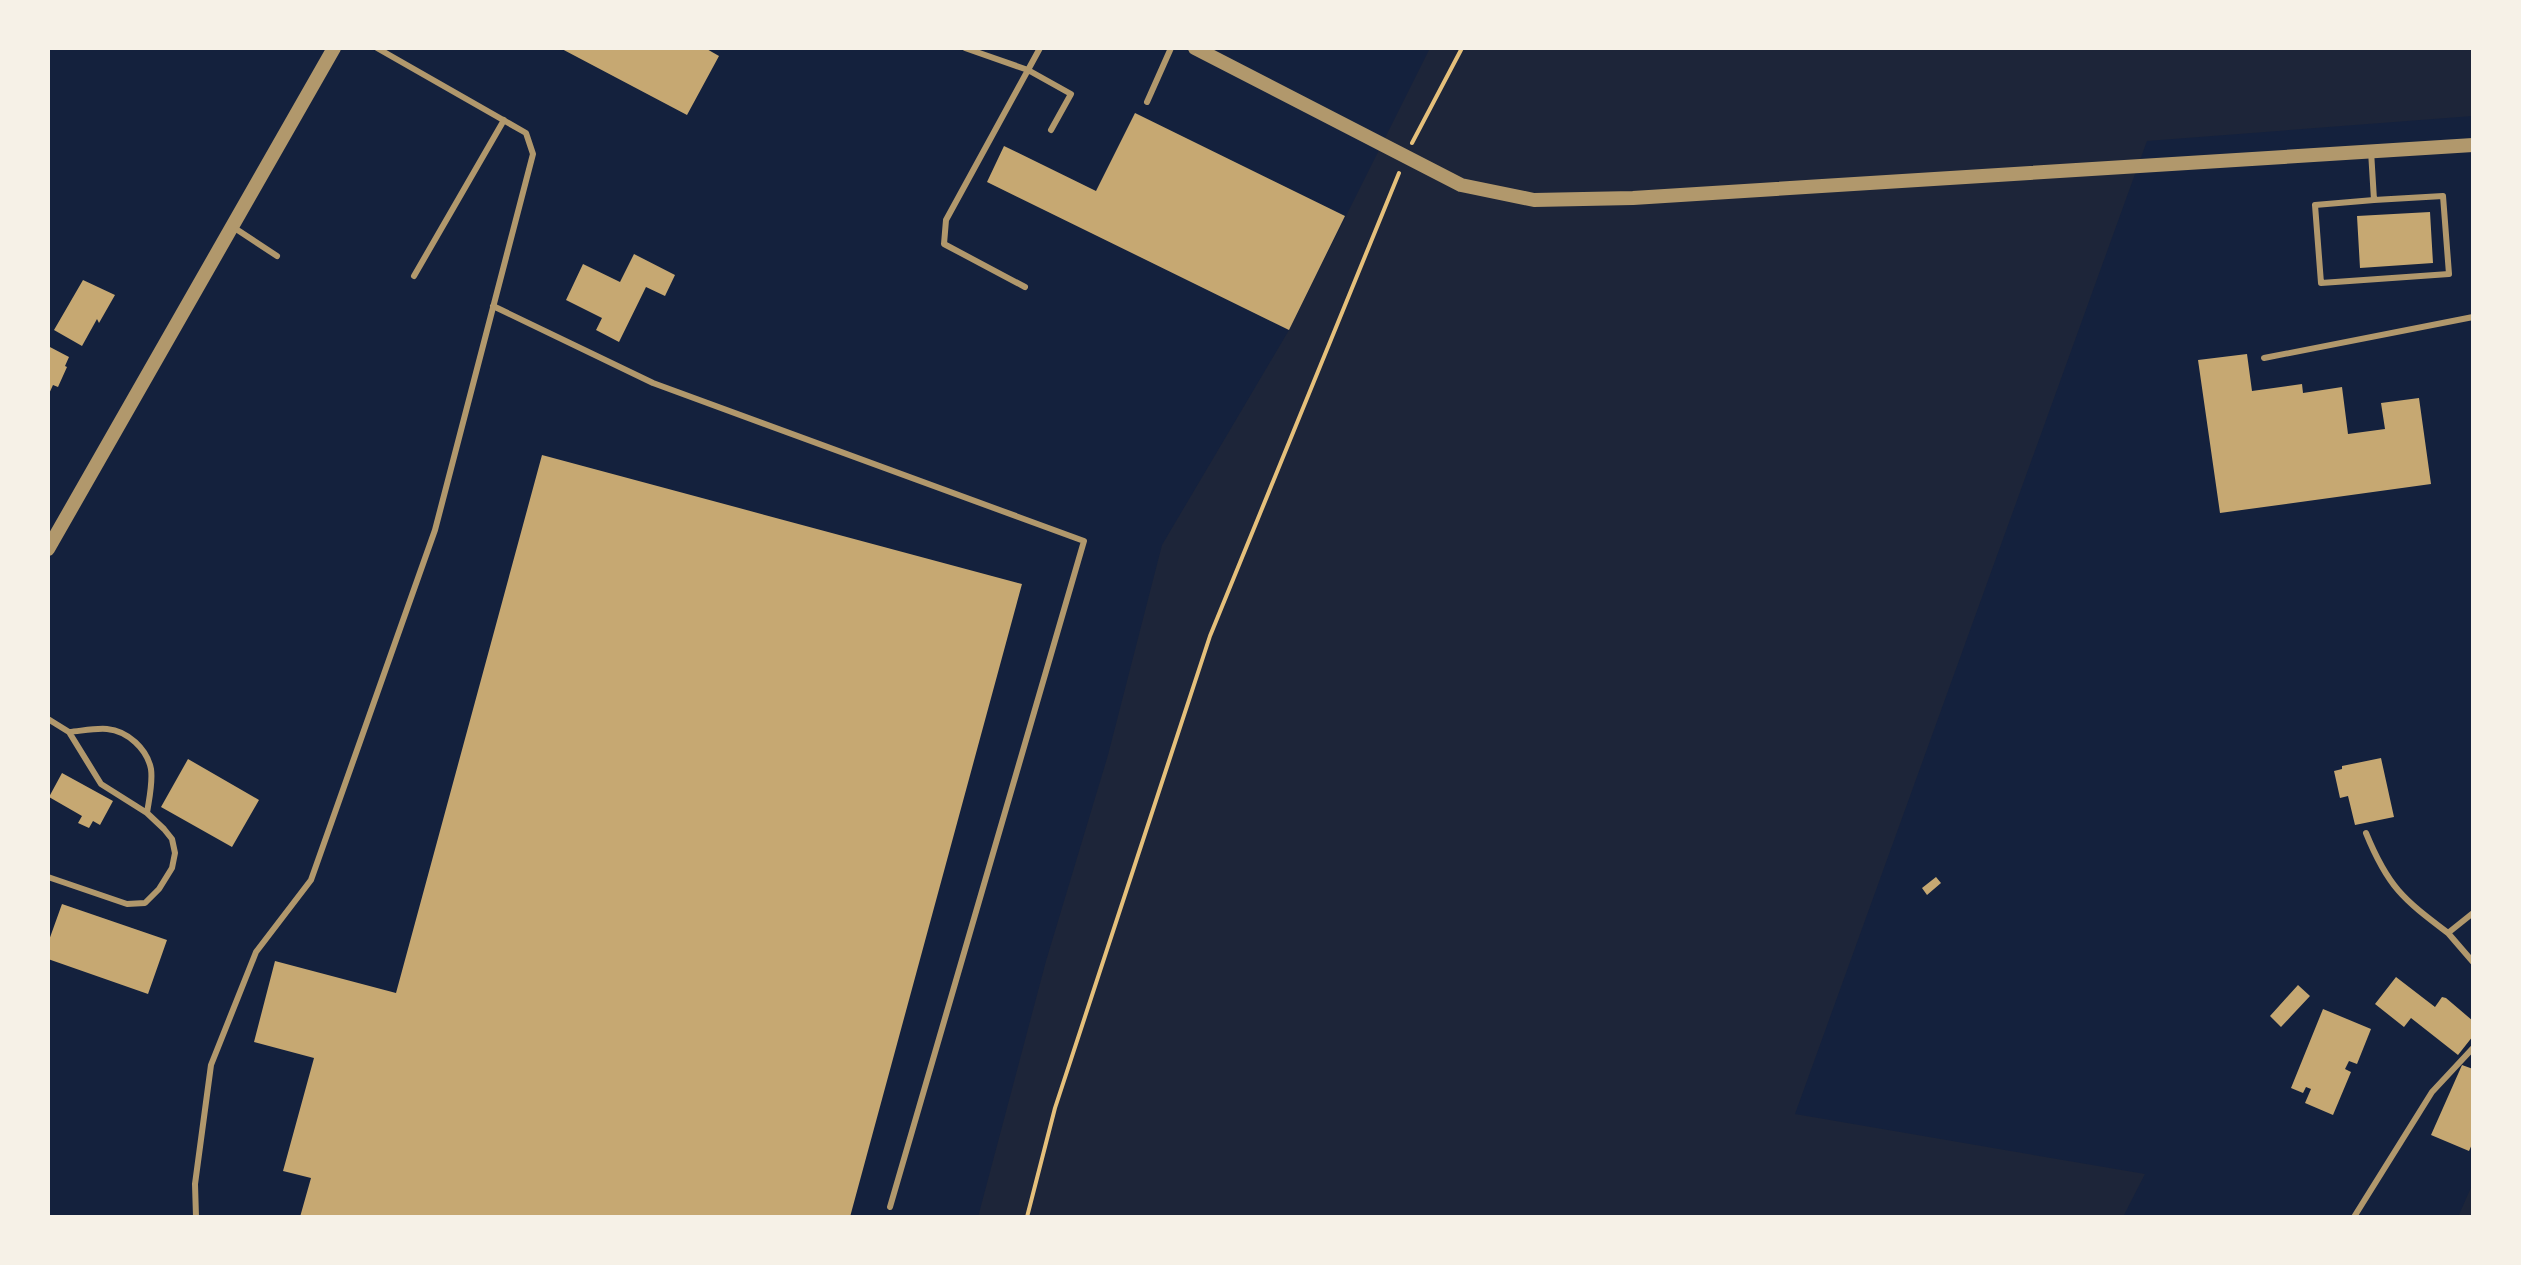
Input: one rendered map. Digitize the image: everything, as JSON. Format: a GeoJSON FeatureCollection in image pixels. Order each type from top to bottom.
{"type":"FeatureCollection","features":[{"type":"Feature","properties":{"kind":"street"},"geometry":{"type":"LineString","coordinates":[[48,549],[334,48]]}},
{"type":"Feature","properties":{"kind":"street"},"geometry":{"type":"LineString","coordinates":[[1195,48],[1461,185],[1534,200],[1633,198],[2473,145]]}},
{"type":"Feature","properties":{"kind":"lane"},"geometry":{"type":"LineString","coordinates":[[196,1217],[195,1184],[211,1065],[256,952],[311,880],[435,530],[533,154],[526,133],[377,48]]}},
{"type":"Feature","properties":{"kind":"lane"},"geometry":{"type":"LineString","coordinates":[[965,48],[1028,70],[1071,94],[1051,130]]}},
{"type":"Feature","properties":{"kind":"lane"},"geometry":{"type":"LineString","coordinates":[[1025,287],[944,244],[946,220],[1040,48]]}},
{"type":"Feature","properties":{"kind":"lane"},"geometry":{"type":"LineString","coordinates":[[1147,102],[1171,48]]}},
{"type":"Feature","properties":{"kind":"lane"},"geometry":{"type":"LineString","coordinates":[[414,276],[504,120]]}},
{"type":"Feature","properties":{"kind":"lane"},"geometry":{"type":"LineString","coordinates":[[2371,151],[2374,200]]}},
{"type":"Feature","properties":{"kind":"lane"},"geometry":{"type":"LineString","coordinates":[[2443,196],[2449,274],[2321,283],[2315,205],[2374,200],[2443,196]]}},
{"type":"Feature","properties":{"kind":"lane"},"geometry":{"type":"LineString","coordinates":[[233,227],[277,256]]}},
{"type":"Feature","properties":{"kind":"lane"},"geometry":{"type":"LineString","coordinates":[[493,306],[653,383],[1084,541],[890,1207]]}},
{"type":"Feature","properties":{"kind":"lane"},"geometry":{"type":"LineString","coordinates":[[2264,358],[2473,317]]}},
{"type":"Feature","properties":{"kind":"lane"},"geometry":{"type":"LineString","coordinates":[[48,719],[69,732],[101,784],[147,813],[172,839],[175,853],[172,868],[159,889],[145,903],[127,904],[48,877]]}},
{"type":"Feature","properties":{"kind":"lane"},"geometry":{"type":"LineString","coordinates":[[69,732],[107,729],[125,734],[139,745],[151,767],[147,813]]}},
{"type":"Feature","properties":{"kind":"lane"},"geometry":{"type":"LineString","coordinates":[[2366,833],[2393,888],[2448,933],[2473,962]]}},
{"type":"Feature","properties":{"kind":"lane"},"geometry":{"type":"LineString","coordinates":[[2448,933],[2473,913]]}},
{"type":"Feature","properties":{"kind":"lane"},"geometry":{"type":"LineString","coordinates":[[2354,1217],[2432,1092],[2473,1048]]}},
{"type":"Feature","properties":{"kind":"path"},"geometry":{"type":"LineString","coordinates":[[1027,1217],[1055,1108],[1210,636],[1405,156],[1462,48]]}},
{"type":"Feature","properties":{"kind":"shaded area"},"geometry":{"type":"Polygon","coordinates":[[[1430,48],[2473,48],[2473,116],[2147,141],[1795,1114],[2145,1174],[2123,1217],[978,1217],[1046,961],[1108,755],[1162,545],[1289,330],[1430,48]]]}},
{"type":"Feature","properties":{"kind":"shaded area"},"geometry":{"type":"Polygon","coordinates":[[[2473,1183],[2473,1217],[2458,1217],[2473,1183]]]}},
{"type":"Feature","properties":{"kind":"building"},"geometry":{"type":"Polygon","coordinates":[[[560,48],[705,48],[719,56],[687,115],[560,48]]]}},
{"type":"Feature","properties":{"kind":"building"},"geometry":{"type":"Polygon","coordinates":[[[1135,113],[1345,216],[1289,330],[987,182],[1004,146],[1096,191],[1135,113]]]}},
{"type":"Feature","properties":{"kind":"building"},"geometry":{"type":"Polygon","coordinates":[[[2430,212],[2433,263],[2360,268],[2357,216],[2430,212]]]}},
{"type":"Feature","properties":{"kind":"building"},"geometry":{"type":"Polygon","coordinates":[[[634,254],[675,275],[665,296],[646,287],[619,342],[596,330],[602,318],[566,300],[583,264],[620,282],[634,254]]]}},
{"type":"Feature","properties":{"kind":"building"},"geometry":{"type":"Polygon","coordinates":[[[83,280],[115,295],[82,346],[54,330],[83,280]]]}},
{"type":"Feature","properties":{"kind":"building"},"geometry":{"type":"Polygon","coordinates":[[[48,346],[69,357],[58,387],[53,385],[48,396],[48,346]]]}},
{"type":"Feature","properties":{"kind":"building"},"geometry":{"type":"Polygon","coordinates":[[[2247,354],[2252,391],[2302,384],[2303,393],[2342,387],[2348,434],[2385,429],[2381,403],[2419,398],[2431,484],[2220,513],[2198,360],[2247,354]]]}},
{"type":"Feature","properties":{"kind":"building"},"geometry":{"type":"Polygon","coordinates":[[[542,455],[1022,584],[850,1217],[300,1217],[311,1178],[283,1171],[314,1058],[254,1042],[275,961],[396,993],[542,455]]]}},
{"type":"Feature","properties":{"kind":"building"},"geometry":{"type":"Polygon","coordinates":[[[2381,758],[2394,817],[2355,825],[2348,796],[2340,798],[2334,771],[2342,769],[2342,766],[2381,758]]]}},
{"type":"Feature","properties":{"kind":"building"},"geometry":{"type":"Polygon","coordinates":[[[188,759],[259,800],[232,847],[161,807],[188,759]]]}},
{"type":"Feature","properties":{"kind":"building"},"geometry":{"type":"Polygon","coordinates":[[[62,773],[113,801],[100,825],[93,821],[89,828],[78,823],[82,816],[49,797],[62,773]]]}},
{"type":"Feature","properties":{"kind":"building"},"geometry":{"type":"Polygon","coordinates":[[[1936,877],[1941,883],[1927,895],[1922,888],[1936,877]]]}},
{"type":"Feature","properties":{"kind":"building"},"geometry":{"type":"Polygon","coordinates":[[[62,904],[167,940],[148,994],[48,959],[48,943],[62,904]]]}},
{"type":"Feature","properties":{"kind":"building"},"geometry":{"type":"Polygon","coordinates":[[[2396,977],[2435,1007],[2442,997],[2446,998],[2473,1021],[2473,1036],[2458,1055],[2411,1018],[2404,1027],[2375,1004],[2396,977]]]}},
{"type":"Feature","properties":{"kind":"building"},"geometry":{"type":"Polygon","coordinates":[[[2298,985],[2310,996],[2281,1027],[2270,1016],[2298,985]]]}},
{"type":"Feature","properties":{"kind":"building"},"geometry":{"type":"Polygon","coordinates":[[[2323,1009],[2371,1029],[2357,1064],[2349,1061],[2345,1069],[2351,1072],[2333,1115],[2305,1103],[2311,1089],[2306,1087],[2303,1093],[2291,1088],[2323,1009]]]}},
{"type":"Feature","properties":{"kind":"building"},"geometry":{"type":"Polygon","coordinates":[[[2462,1065],[2473,1069],[2473,1142],[2469,1151],[2431,1135],[2462,1065]]]}}]}
